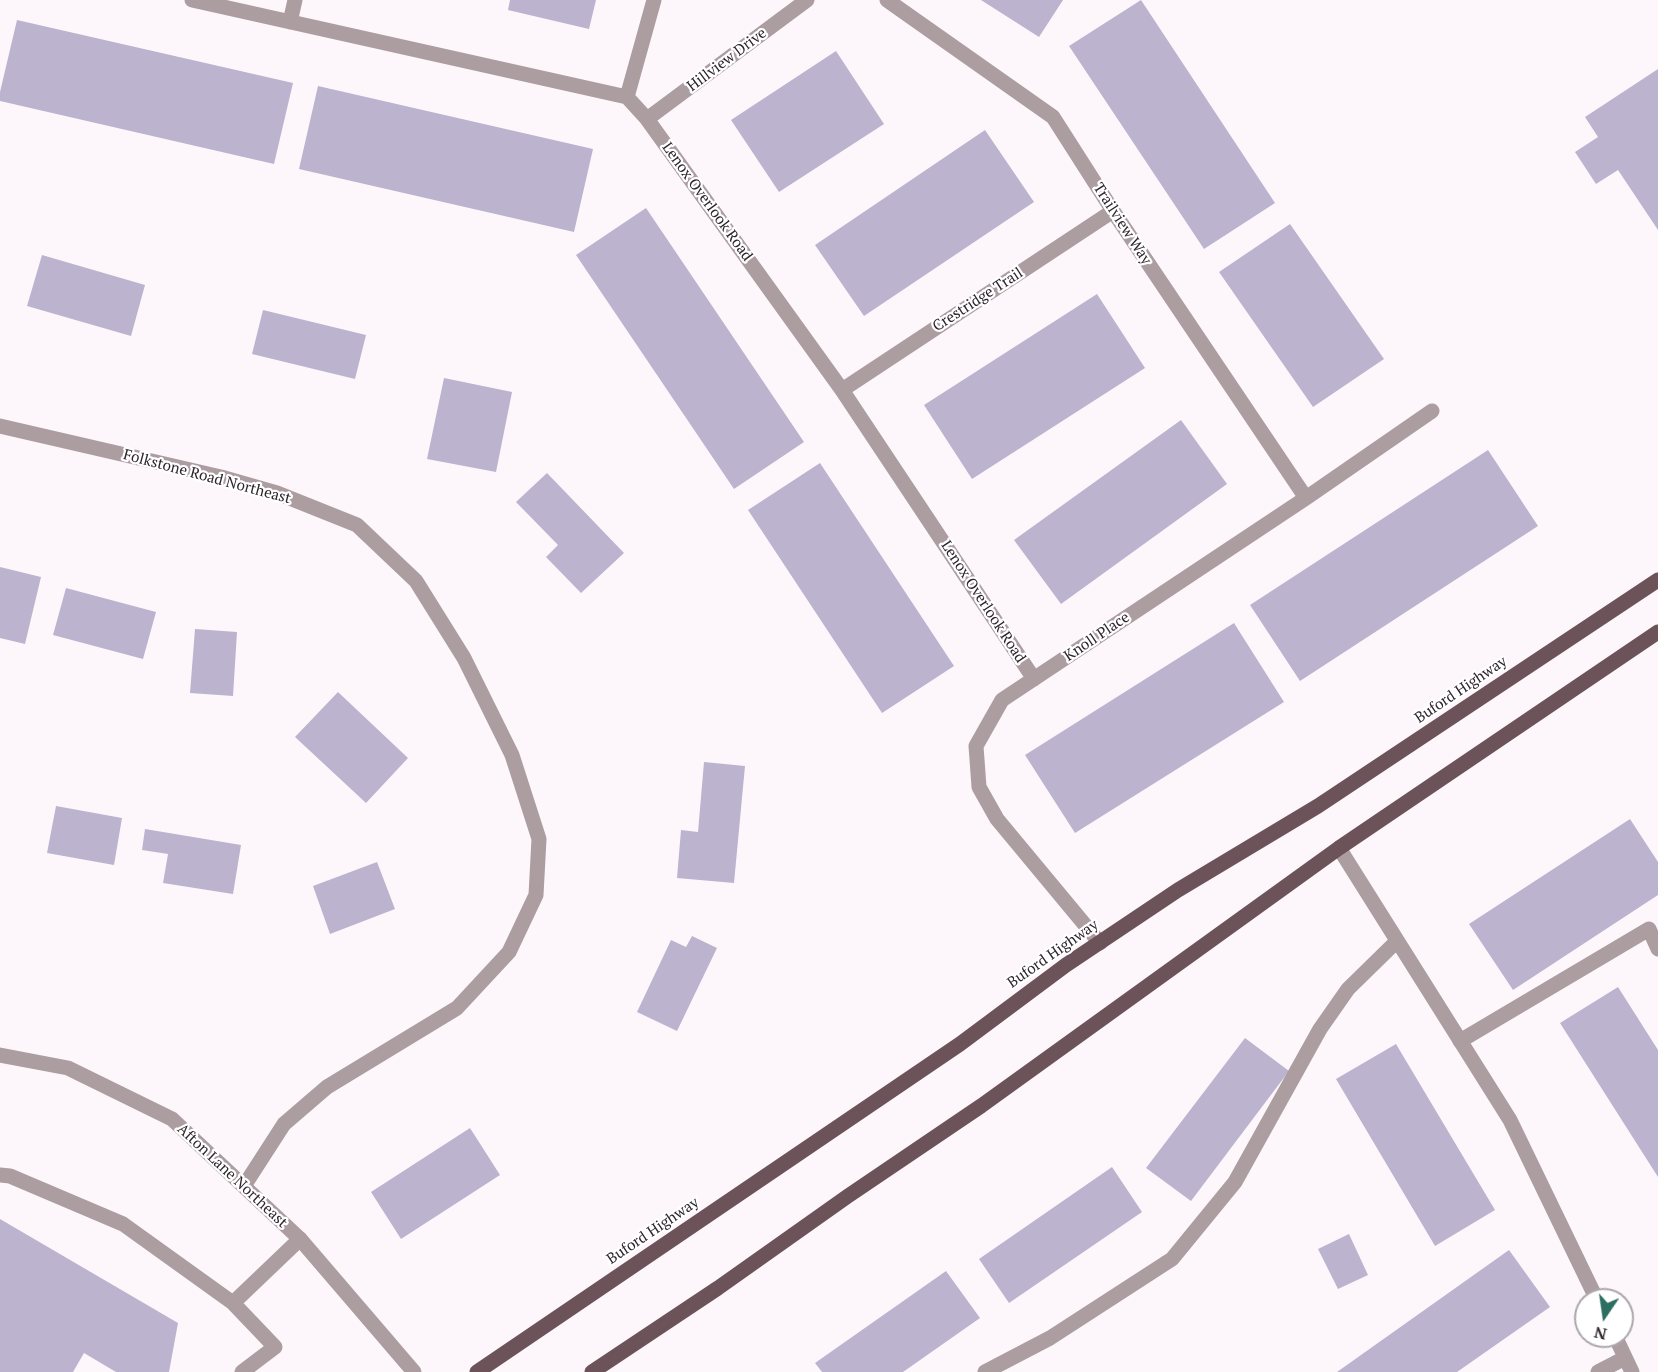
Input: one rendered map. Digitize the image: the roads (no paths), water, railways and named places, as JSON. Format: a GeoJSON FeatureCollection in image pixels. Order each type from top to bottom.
{"type":"FeatureCollection","features":[{"type":"Feature","properties":{"kind":"main road","name":"Buford Highway"},"geometry":{"type":"LineString","coordinates":[[477,1372],[960,1044],[1066,965],[1178,890],[1318,806],[1658,580]]}},
{"type":"Feature","properties":{"kind":"main road"},"geometry":{"type":"LineString","coordinates":[[592,1372],[981,1106],[1339,848],[1658,632]]}},
{"type":"Feature","properties":{"kind":"street"},"geometry":{"type":"LineString","coordinates":[[192,0],[627,97],[654,0]]}},
{"type":"Feature","properties":{"kind":"street"},"geometry":{"type":"LineString","coordinates":[[290,22],[295,0]]}},
{"type":"Feature","properties":{"kind":"street","name":"Hillview Drive"},"geometry":{"type":"LineString","coordinates":[[647,119],[807,0]]}},
{"type":"Feature","properties":{"kind":"street","name":"Trailview Way"},"geometry":{"type":"LineString","coordinates":[[887,0],[1053,117],[1113,211],[1306,498]]}},
{"type":"Feature","properties":{"kind":"street","name":"Lenox Overlook Road"},"geometry":{"type":"LineString","coordinates":[[627,97],[647,119],[842,390],[1034,679]]}},
{"type":"Feature","properties":{"kind":"street","name":"Crestridge Trail"},"geometry":{"type":"LineString","coordinates":[[842,390],[1113,211]]}},
{"type":"Feature","properties":{"kind":"street","name":"Knoll Place"},"geometry":{"type":"LineString","coordinates":[[1100,943],[997,819],[979,787],[976,746],[1002,700],[1306,498],[1432,411]]}},
{"type":"Feature","properties":{"kind":"street","name":"Folkstone Road Northeast"},"geometry":{"type":"LineString","coordinates":[[0,426],[277,492],[357,525],[416,581],[465,658],[512,755],[539,839],[536,895],[509,952],[457,1008],[327,1087],[284,1124],[244,1186]]}},
{"type":"Feature","properties":{"kind":"street"},"geometry":{"type":"LineString","coordinates":[[1339,848],[1509,1120],[1591,1288]]}},
{"type":"Feature","properties":{"kind":"street"},"geometry":{"type":"LineString","coordinates":[[1460,1041],[1648,929],[1658,949]]}},
{"type":"Feature","properties":{"kind":"street"},"geometry":{"type":"LineString","coordinates":[[985,1372],[1050,1338],[1172,1259],[1235,1182],[1320,1029],[1348,989],[1397,941]]}},
{"type":"Feature","properties":{"kind":"street","name":"Afton Lane Northeast"},"geometry":{"type":"LineString","coordinates":[[0,1055],[68,1068],[172,1119],[300,1239],[414,1372]]}},
{"type":"Feature","properties":{"kind":"street"},"geometry":{"type":"LineString","coordinates":[[0,1175],[10,1176],[123,1224],[233,1303],[275,1347],[242,1372]]}},
{"type":"Feature","properties":{"kind":"street"},"geometry":{"type":"LineString","coordinates":[[233,1303],[300,1239]]}},
{"type":"Feature","properties":{"kind":"street"},"geometry":{"type":"LineString","coordinates":[[1598,1372],[1629,1365],[1621,1348]]}}]}
